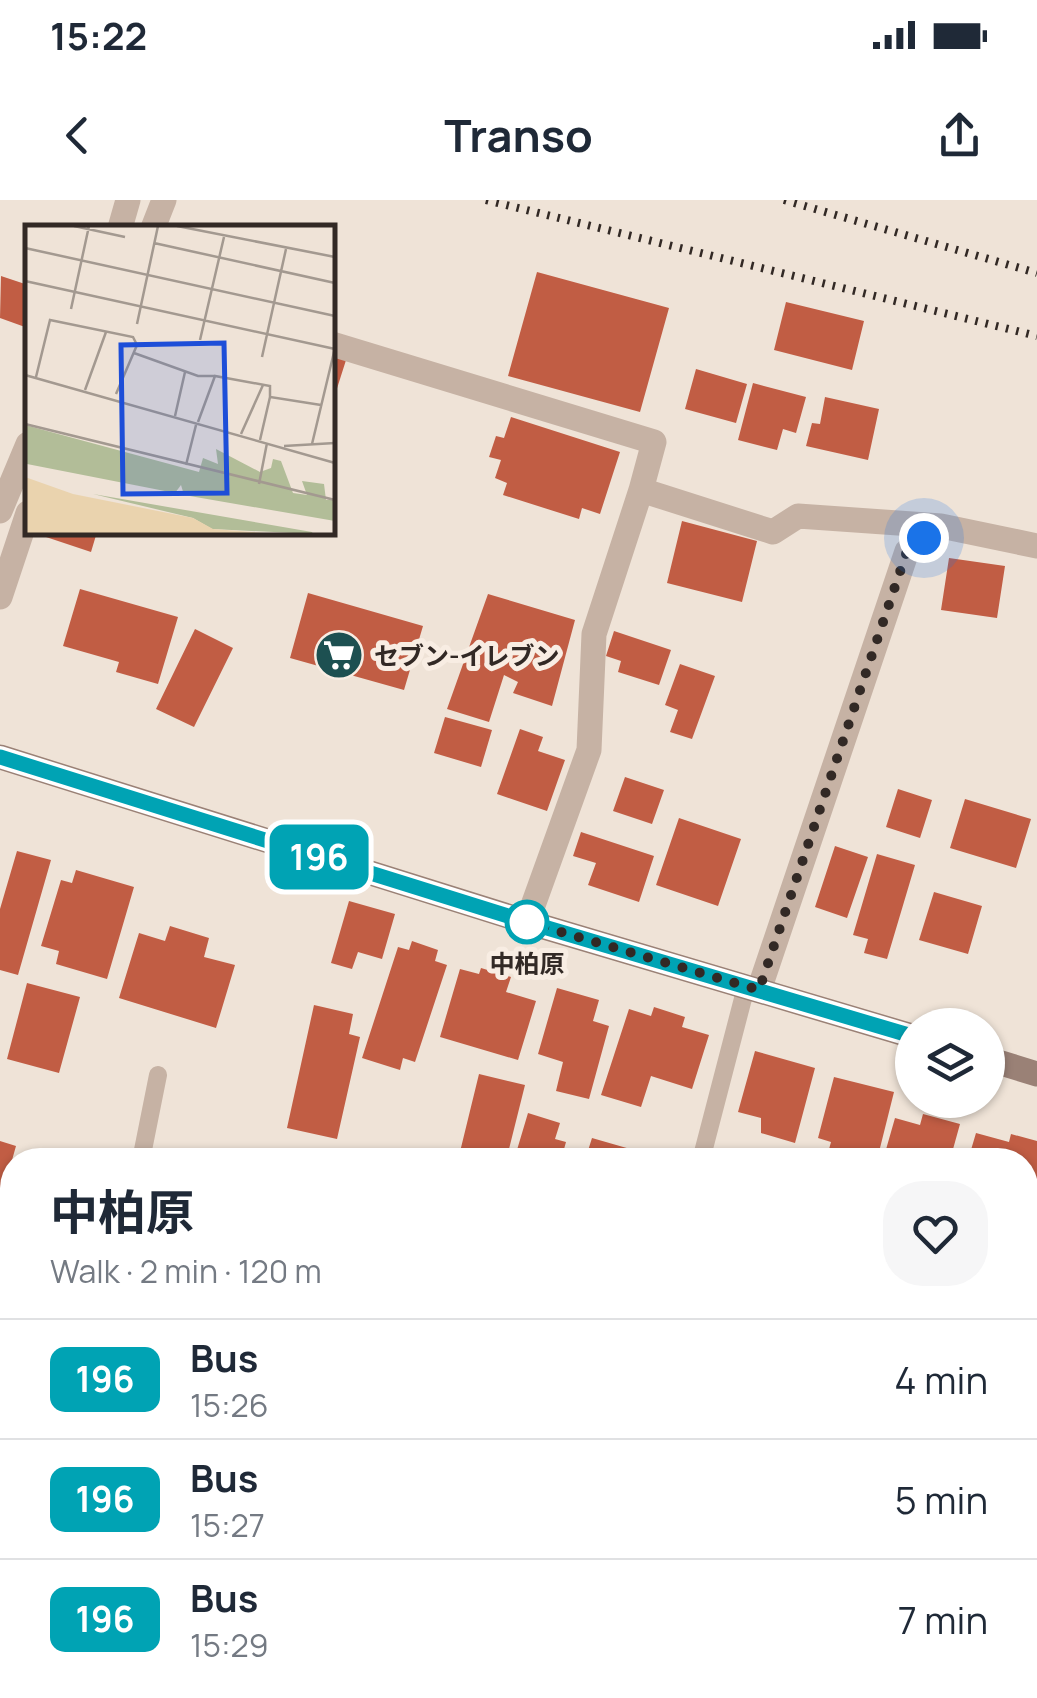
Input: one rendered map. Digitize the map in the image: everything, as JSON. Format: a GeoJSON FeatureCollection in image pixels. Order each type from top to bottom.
{"type":"FeatureCollection","features":[{"type":"Feature","properties":{"kind":"main road"},"geometry":{"type":"LineString","coordinates":[[0,757],[527,922],[895,1031]]}},
{"type":"Feature","properties":{"kind":"main road"},"geometry":{"type":"LineString","coordinates":[[1005,1064],[1037,1074]]}},
{"type":"Feature","properties":{"kind":"street"},"geometry":{"type":"LineString","coordinates":[[121,225],[128,200]]}},
{"type":"Feature","properties":{"kind":"street"},"geometry":{"type":"LineString","coordinates":[[155,225],[164,200]]}},
{"type":"Feature","properties":{"kind":"street"},"geometry":{"type":"LineString","coordinates":[[335,345],[654,442],[594,634],[589,750],[527,922]]}},
{"type":"Feature","properties":{"kind":"street"},"geometry":{"type":"LineString","coordinates":[[0,511],[25,451]]}},
{"type":"Feature","properties":{"kind":"street"},"geometry":{"type":"LineString","coordinates":[[641,490],[773,532],[798,516],[940,526],[1037,546]]}},
{"type":"Feature","properties":{"kind":"street"},"geometry":{"type":"LineString","coordinates":[[0,597],[25,522]]}},
{"type":"Feature","properties":{"kind":"street"},"geometry":{"type":"LineString","coordinates":[[752,988],[907,551],[940,526]]}},
{"type":"Feature","properties":{"kind":"lane"},"geometry":{"type":"LineString","coordinates":[[705,1148],[752,988]]}},
{"type":"Feature","properties":{"kind":"lane"},"geometry":{"type":"LineString","coordinates":[[143,1148],[158,1075]]}},
{"type":"Feature","properties":{"kind":"building"},"geometry":{"type":"Polygon","coordinates":[[[537,272],[669,308],[640,412],[508,376],[537,272]]]}},
{"type":"Feature","properties":{"kind":"building"},"geometry":{"type":"Polygon","coordinates":[[[1,276],[25,284],[25,327],[0,318],[1,276]]]}},
{"type":"Feature","properties":{"kind":"building"},"geometry":{"type":"Polygon","coordinates":[[[786,302],[864,321],[852,370],[774,350],[786,302]]]}},
{"type":"Feature","properties":{"kind":"building"},"geometry":{"type":"Polygon","coordinates":[[[335,354],[347,357],[335,395],[335,354]]]}},
{"type":"Feature","properties":{"kind":"building"},"geometry":{"type":"Polygon","coordinates":[[[696,369],[747,384],[736,423],[685,409],[696,369]]]}},
{"type":"Feature","properties":{"kind":"building"},"geometry":{"type":"Polygon","coordinates":[[[753,383],[806,397],[796,433],[783,429],[777,450],[738,440],[753,383]]]}},
{"type":"Feature","properties":{"kind":"building"},"geometry":{"type":"Polygon","coordinates":[[[825,397],[879,409],[868,460],[806,446],[812,423],[820,424],[825,397]]]}},
{"type":"Feature","properties":{"kind":"building"},"geometry":{"type":"Polygon","coordinates":[[[511,417],[620,452],[600,514],[582,508],[579,519],[503,495],[507,483],[495,478],[501,460],[489,457],[496,436],[504,438],[511,417]]]}},
{"type":"Feature","properties":{"kind":"building"},"geometry":{"type":"Polygon","coordinates":[[[682,521],[757,541],[742,602],[667,583],[682,521]]]}},
{"type":"Feature","properties":{"kind":"building"},"geometry":{"type":"Polygon","coordinates":[[[47,535],[96,535],[91,552],[47,535]]]}},
{"type":"Feature","properties":{"kind":"building"},"geometry":{"type":"Polygon","coordinates":[[[949,558],[1005,566],[997,618],[941,610],[949,558]]]}},
{"type":"Feature","properties":{"kind":"building"},"geometry":{"type":"Polygon","coordinates":[[[80,589],[178,617],[158,684],[116,672],[119,662],[63,646],[80,589]]]}},
{"type":"Feature","properties":{"kind":"building"},"geometry":{"type":"Polygon","coordinates":[[[308,593],[423,626],[404,690],[290,658],[308,593]]]}},
{"type":"Feature","properties":{"kind":"building"},"geometry":{"type":"Polygon","coordinates":[[[488,594],[575,620],[552,706],[513,693],[518,682],[504,675],[489,722],[447,709],[488,594]]]}},
{"type":"Feature","properties":{"kind":"building"},"geometry":{"type":"Polygon","coordinates":[[[195,629],[233,648],[194,727],[156,709],[195,629]]]}},
{"type":"Feature","properties":{"kind":"building"},"geometry":{"type":"Polygon","coordinates":[[[614,631],[671,650],[659,685],[618,672],[621,661],[606,656],[614,631]]]}},
{"type":"Feature","properties":{"kind":"building"},"geometry":{"type":"Polygon","coordinates":[[[680,664],[715,676],[692,739],[670,732],[678,710],[665,705],[680,664]]]}},
{"type":"Feature","properties":{"kind":"building"},"geometry":{"type":"Polygon","coordinates":[[[445,717],[492,730],[481,767],[434,753],[445,717]]]}},
{"type":"Feature","properties":{"kind":"building"},"geometry":{"type":"Polygon","coordinates":[[[520,729],[543,737],[538,751],[565,760],[547,811],[497,794],[520,729]]]}},
{"type":"Feature","properties":{"kind":"building"},"geometry":{"type":"Polygon","coordinates":[[[625,777],[664,790],[652,824],[613,811],[625,777]]]}},
{"type":"Feature","properties":{"kind":"building"},"geometry":{"type":"Polygon","coordinates":[[[898,789],[932,800],[920,838],[886,827],[898,789]]]}},
{"type":"Feature","properties":{"kind":"building"},"geometry":{"type":"Polygon","coordinates":[[[965,799],[1031,819],[1016,868],[950,848],[965,799]]]}},
{"type":"Feature","properties":{"kind":"building"},"geometry":{"type":"Polygon","coordinates":[[[679,818],[741,839],[718,906],[656,885],[679,818]]]}},
{"type":"Feature","properties":{"kind":"building"},"geometry":{"type":"Polygon","coordinates":[[[581,832],[654,856],[639,902],[588,885],[596,863],[573,856],[581,832]]]}},
{"type":"Feature","properties":{"kind":"building"},"geometry":{"type":"Polygon","coordinates":[[[835,846],[868,857],[847,918],[815,907],[835,846]]]}},
{"type":"Feature","properties":{"kind":"building"},"geometry":{"type":"Polygon","coordinates":[[[17,851],[51,860],[18,975],[0,970],[0,909],[17,851]]]}},
{"type":"Feature","properties":{"kind":"building"},"geometry":{"type":"Polygon","coordinates":[[[877,854],[915,865],[887,959],[864,953],[868,939],[853,935],[877,854]]]}},
{"type":"Feature","properties":{"kind":"building"},"geometry":{"type":"Polygon","coordinates":[[[76,870],[134,887],[107,979],[56,964],[59,951],[41,946],[61,880],[72,883],[76,870]]]}},
{"type":"Feature","properties":{"kind":"building"},"geometry":{"type":"Polygon","coordinates":[[[934,892],[982,906],[968,954],[919,940],[934,892]]]}},
{"type":"Feature","properties":{"kind":"building"},"geometry":{"type":"Polygon","coordinates":[[[349,901],[395,914],[382,959],[358,952],[352,969],[331,963],[349,901]]]}},
{"type":"Feature","properties":{"kind":"building"},"geometry":{"type":"Polygon","coordinates":[[[170,926],[209,938],[204,957],[235,965],[216,1028],[119,998],[139,933],[165,941],[170,926]]]}},
{"type":"Feature","properties":{"kind":"building"},"geometry":{"type":"Polygon","coordinates":[[[412,941],[438,950],[435,961],[447,965],[415,1062],[403,1058],[400,1070],[362,1058],[398,947],[409,950],[412,941]]]}},
{"type":"Feature","properties":{"kind":"building"},"geometry":{"type":"Polygon","coordinates":[[[481,968],[511,977],[506,992],[536,1001],[518,1060],[440,1037],[460,969],[479,974],[481,968]]]}},
{"type":"Feature","properties":{"kind":"building"},"geometry":{"type":"Polygon","coordinates":[[[27,983],[80,997],[59,1073],[7,1059],[27,983]]]}},
{"type":"Feature","properties":{"kind":"building"},"geometry":{"type":"Polygon","coordinates":[[[557,988],[599,1000],[593,1021],[609,1026],[589,1099],[556,1091],[563,1062],[538,1054],[557,988]]]}},
{"type":"Feature","properties":{"kind":"building"},"geometry":{"type":"Polygon","coordinates":[[[314,1005],[353,1014],[349,1034],[360,1037],[337,1139],[287,1128],[314,1005]]]}},
{"type":"Feature","properties":{"kind":"building"},"geometry":{"type":"Polygon","coordinates":[[[654,1007],[685,1017],[682,1027],[709,1035],[692,1089],[651,1076],[641,1107],[601,1095],[629,1009],[651,1016],[654,1007]]]}},
{"type":"Feature","properties":{"kind":"building"},"geometry":{"type":"Polygon","coordinates":[[[755,1051],[815,1068],[795,1143],[761,1133],[761,1118],[738,1112],[755,1051]]]}},
{"type":"Feature","properties":{"kind":"building"},"geometry":{"type":"Polygon","coordinates":[[[479,1074],[525,1085],[509,1148],[461,1148],[479,1074]]]}},
{"type":"Feature","properties":{"kind":"building"},"geometry":{"type":"Polygon","coordinates":[[[834,1077],[894,1092],[880,1148],[829,1148],[831,1142],[818,1138],[834,1077]]]}},
{"type":"Feature","properties":{"kind":"building"},"geometry":{"type":"Polygon","coordinates":[[[528,1113],[560,1123],[555,1139],[566,1142],[564,1148],[518,1148],[528,1113]]]}},
{"type":"Feature","properties":{"kind":"building"},"geometry":{"type":"Polygon","coordinates":[[[895,1118],[920,1125],[922,1118],[960,1124],[953,1148],[886,1148],[895,1118]]]}},
{"type":"Feature","properties":{"kind":"building"},"geometry":{"type":"Polygon","coordinates":[[[976,1133],[1009,1142],[1011,1134],[1037,1141],[1037,1148],[972,1148],[976,1133]]]}},
{"type":"Feature","properties":{"kind":"building"},"geometry":{"type":"Polygon","coordinates":[[[592,1138],[627,1148],[589,1148],[592,1138]]]}},
{"type":"Feature","properties":{"kind":"building"},"geometry":{"type":"Polygon","coordinates":[[[0,1141],[16,1146],[15,1148],[0,1148],[0,1141]]]}},
{"type":"Feature","properties":{"kind":"railway"},"geometry":{"type":"LineString","coordinates":[[486,200],[1037,336]]}},
{"type":"Feature","properties":{"kind":"railway"},"geometry":{"type":"LineString","coordinates":[[784,200],[1037,273]]}},
{"type":"Feature","properties":{"kind":"bus line","name":"196"},"geometry":{"type":"LineString","coordinates":[[0,757],[527,922],[895,1031]]}},
{"type":"Feature","properties":{"kind":"place","name":"セブン-イレブン"},"geometry":{"type":"Point","coordinates":[339,655]}},
{"type":"Feature","properties":{"kind":"place","name":"中柏原"},"geometry":{"type":"Point","coordinates":[527,922]}},
{"type":"Feature","properties":{"kind":"route"},"geometry":{"type":"LineString","coordinates":[[527,922],[759,990],[907,551],[924,538]]}}]}
